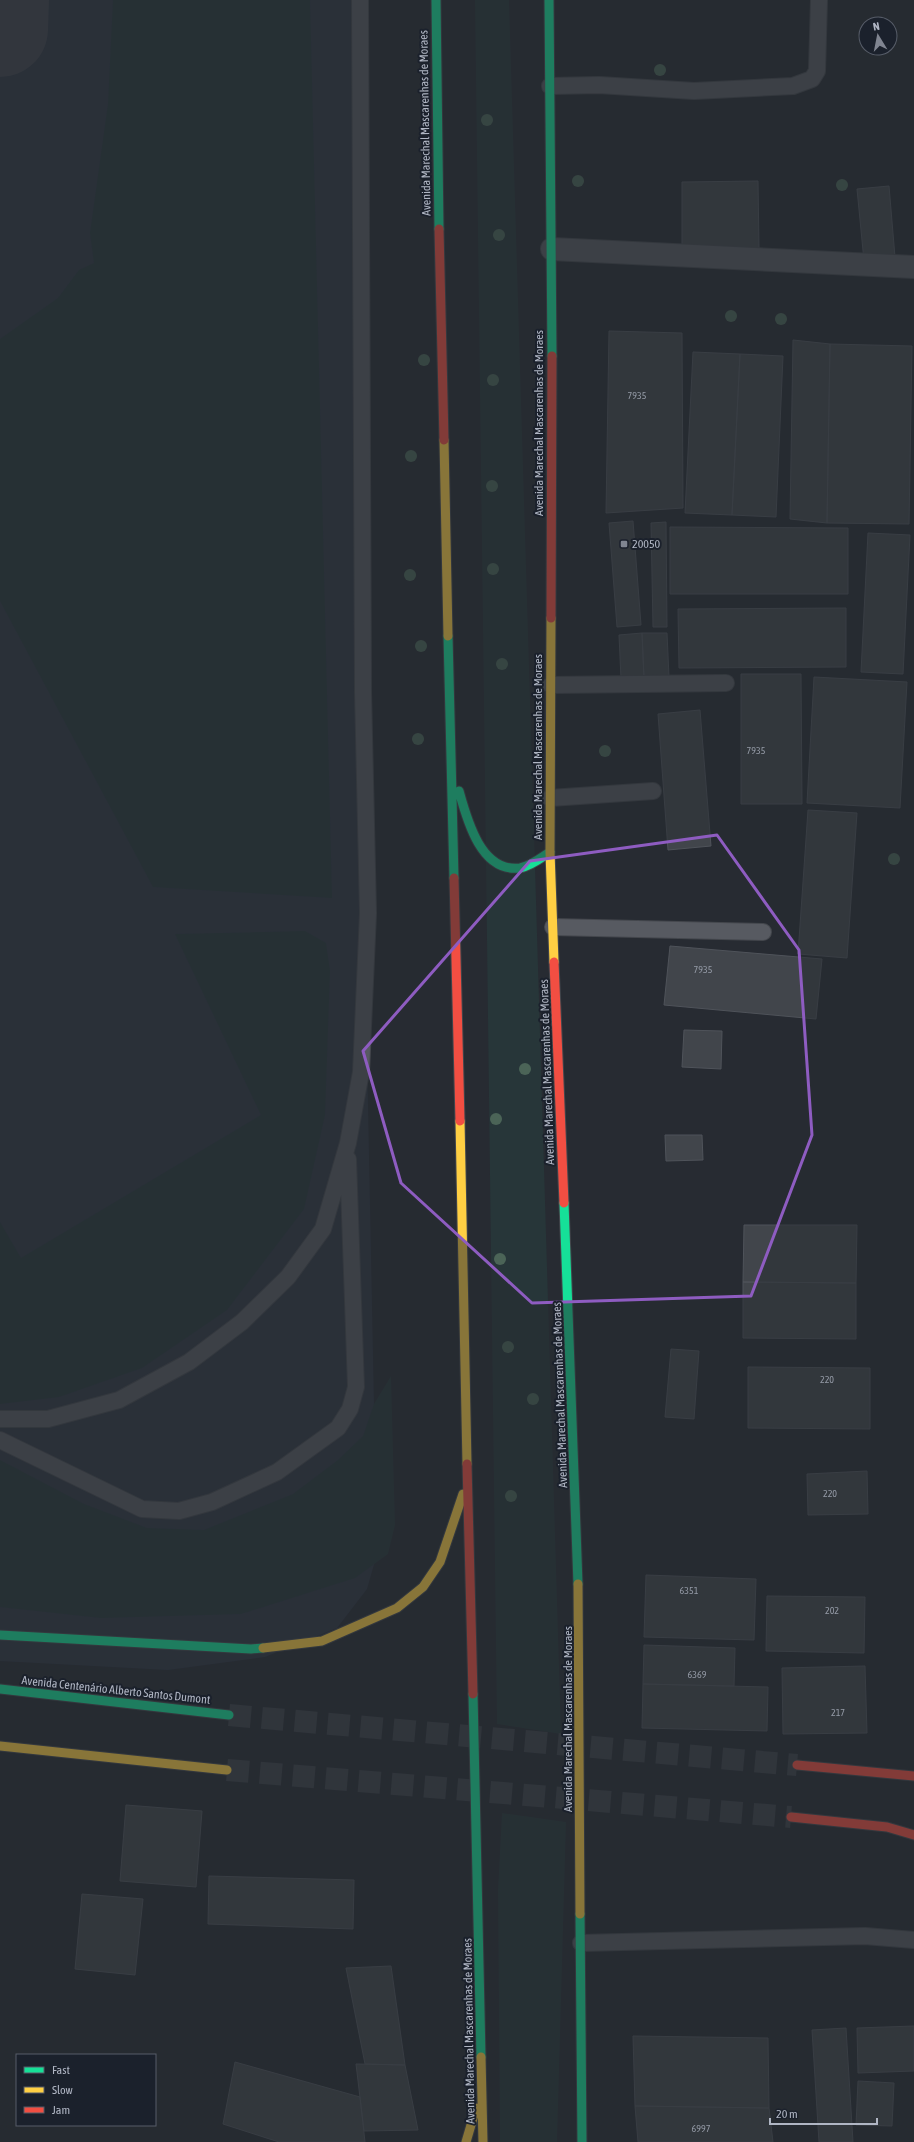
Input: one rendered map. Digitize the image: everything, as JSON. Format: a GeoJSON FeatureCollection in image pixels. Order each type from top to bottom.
{"type":"FeatureCollection","features":[{"type":"Feature","properties":{"kind":"main road","name":"Avenida Marechal Mascarenhas de Moraes"},"geometry":{"type":"LineString","coordinates":[[436,0],[437,143],[469,1474],[483,2142]]}},
{"type":"Feature","properties":{"kind":"main road","name":"Avenida Marechal Mascarenhas de Moraes"},"geometry":{"type":"LineString","coordinates":[[549,0],[552,249],[550,852],[578,1562],[582,2142]]}},
{"type":"Feature","properties":{"kind":"main road"},"geometry":{"type":"LineString","coordinates":[[451,761],[464,809],[477,841],[490,859],[504,868],[520,869],[550,852]]}},
{"type":"Feature","properties":{"kind":"main road"},"geometry":{"type":"LineString","coordinates":[[0,1635],[251,1649],[322,1641],[397,1608],[423,1587],[440,1562],[448,1543],[469,1474]]}},
{"type":"Feature","properties":{"kind":"main road","name":"Avenida Centenário Alberto Santos Dumont"},"geometry":{"type":"LineString","coordinates":[[0,1689],[228,1715]]}},
{"type":"Feature","properties":{"kind":"main road"},"geometry":{"type":"LineString","coordinates":[[0,1746],[227,1770]]}},
{"type":"Feature","properties":{"kind":"main road"},"geometry":{"type":"LineString","coordinates":[[797,1765],[914,1776]]}},
{"type":"Feature","properties":{"kind":"main road"},"geometry":{"type":"LineString","coordinates":[[791,1817],[887,1827],[914,1835]]}},
{"type":"Feature","properties":{"kind":"main road"},"geometry":{"type":"LineString","coordinates":[[466,2142],[482,2086]]}},
{"type":"Feature","properties":{"kind":"street"},"geometry":{"type":"LineString","coordinates":[[552,249],[914,267]]}},
{"type":"Feature","properties":{"kind":"lane"},"geometry":{"type":"LineString","coordinates":[[0,1419],[48,1419],[119,1400],[189,1362],[242,1322],[288,1277],[323,1229],[348,1143],[361,1072],[368,913],[363,692],[360,0]]}},
{"type":"Feature","properties":{"kind":"lane"},"geometry":{"type":"LineString","coordinates":[[550,86],[599,85],[694,91],[793,86],[812,79],[817,71],[819,0]]}},
{"type":"Feature","properties":{"kind":"lane"},"geometry":{"type":"LineString","coordinates":[[551,686],[726,683]]}},
{"type":"Feature","properties":{"kind":"lane"},"geometry":{"type":"LineString","coordinates":[[550,798],[653,791]]}},
{"type":"Feature","properties":{"kind":"lane"},"geometry":{"type":"LineString","coordinates":[[553,927],[764,932]]}},
{"type":"Feature","properties":{"kind":"lane"},"geometry":{"type":"LineString","coordinates":[[0,1440],[142,1509],[179,1511],[212,1502],[278,1472],[338,1428],[350,1409],[356,1387],[348,1143]]}},
{"type":"Feature","properties":{"kind":"lane"},"geometry":{"type":"LineString","coordinates":[[581,1943],[865,1936],[914,1940]]}},
{"type":"Feature","properties":{"kind":"highlighted area"},"geometry":{"type":"Polygon","coordinates":[[[717,835],[799,950],[812,1135],[751,1296],[532,1303],[401,1183],[363,1051],[530,861],[717,835]]]}},
{"type":"Feature","properties":{"kind":"shaded area"},"geometry":{"type":"Polygon","coordinates":[[[0,0],[352,0],[365,954],[376,1507],[379,1547],[367,1589],[337,1628],[265,1657],[168,1670],[0,1661],[0,0]]]}},
{"type":"Feature","properties":{"kind":"shaded area"},"geometry":{"type":"Polygon","coordinates":[[[113,0],[310,0],[332,898],[153,887],[0,601],[0,339],[58,298],[79,270],[94,263],[90,233],[108,104],[113,0]]]}},
{"type":"Feature","properties":{"kind":"shaded area"},"geometry":{"type":"Polygon","coordinates":[[[475,0],[509,0],[561,1734],[497,1724],[475,0]]]}},
{"type":"Feature","properties":{"kind":"shaded area"},"geometry":{"type":"Polygon","coordinates":[[[305,931],[326,943],[330,971],[325,1115],[304,1209],[227,1310],[142,1368],[59,1397],[0,1404],[0,1222],[21,1258],[261,1115],[175,934],[305,931]]]}},
{"type":"Feature","properties":{"kind":"shaded area"},"geometry":{"type":"Polygon","coordinates":[[[391,1376],[395,1525],[388,1554],[355,1578],[241,1614],[101,1618],[0,1607],[0,1460],[84,1504],[147,1528],[204,1530],[293,1494],[338,1460],[363,1436],[374,1404],[391,1376]]]}},
{"type":"Feature","properties":{"kind":"shaded area"},"geometry":{"type":"Polygon","coordinates":[[[502,1813],[566,1822],[557,2142],[500,2142],[498,1890],[502,1813]]]}},
{"type":"Feature","properties":{"kind":"building"},"geometry":{"type":"Polygon","coordinates":[[[758,181],[759,249],[682,250],[682,182],[758,181]]]}},
{"type":"Feature","properties":{"kind":"building"},"geometry":{"type":"Polygon","coordinates":[[[889,186],[895,257],[864,261],[857,189],[889,186]]]}},
{"type":"Feature","properties":{"kind":"building"},"geometry":{"type":"Polygon","coordinates":[[[609,331],[682,333],[683,508],[606,513],[609,331]]]}},
{"type":"Feature","properties":{"kind":"building"},"geometry":{"type":"Polygon","coordinates":[[[793,340],[830,344],[827,523],[790,519],[793,340]]]}},
{"type":"Feature","properties":{"kind":"building"},"geometry":{"type":"Polygon","coordinates":[[[830,344],[912,346],[909,524],[827,523],[830,344]]]}},
{"type":"Feature","properties":{"kind":"building"},"geometry":{"type":"Polygon","coordinates":[[[693,352],[740,354],[732,515],[685,513],[693,352]]]}},
{"type":"Feature","properties":{"kind":"building"},"geometry":{"type":"Polygon","coordinates":[[[740,354],[783,356],[776,517],[732,515],[740,354]]]}},
{"type":"Feature","properties":{"kind":"building"},"geometry":{"type":"Polygon","coordinates":[[[633,521],[641,625],[617,627],[609,523],[633,521]]]}},
{"type":"Feature","properties":{"kind":"building"},"geometry":{"type":"Polygon","coordinates":[[[666,522],[667,627],[653,627],[651,523],[666,522]]]}},
{"type":"Feature","properties":{"kind":"building"},"geometry":{"type":"Polygon","coordinates":[[[670,527],[848,528],[848,594],[670,594],[670,527]]]}},
{"type":"Feature","properties":{"kind":"building"},"geometry":{"type":"Polygon","coordinates":[[[868,533],[910,535],[903,674],[861,672],[868,533]]]}},
{"type":"Feature","properties":{"kind":"building"},"geometry":{"type":"Polygon","coordinates":[[[846,608],[846,667],[679,668],[678,609],[846,608]]]}},
{"type":"Feature","properties":{"kind":"building"},"geometry":{"type":"Polygon","coordinates":[[[642,633],[667,633],[669,677],[644,678],[642,633]]]}},
{"type":"Feature","properties":{"kind":"building"},"geometry":{"type":"Polygon","coordinates":[[[642,633],[644,678],[621,679],[619,635],[642,633]]]}},
{"type":"Feature","properties":{"kind":"building"},"geometry":{"type":"Polygon","coordinates":[[[741,674],[801,674],[802,804],[741,804],[741,674]]]}},
{"type":"Feature","properties":{"kind":"building"},"geometry":{"type":"Polygon","coordinates":[[[814,677],[907,682],[900,808],[807,803],[814,677]]]}},
{"type":"Feature","properties":{"kind":"building"},"geometry":{"type":"Polygon","coordinates":[[[700,710],[711,846],[668,850],[658,714],[700,710]]]}},
{"type":"Feature","properties":{"kind":"building"},"geometry":{"type":"Polygon","coordinates":[[[808,810],[857,813],[847,958],[798,954],[808,810]]]}},
{"type":"Feature","properties":{"kind":"building"},"geometry":{"type":"Polygon","coordinates":[[[670,946],[822,959],[816,1019],[664,1005],[670,946]]]}},
{"type":"Feature","properties":{"kind":"building"},"geometry":{"type":"Polygon","coordinates":[[[684,1030],[722,1031],[721,1069],[682,1067],[684,1030]]]}},
{"type":"Feature","properties":{"kind":"building"},"geometry":{"type":"Polygon","coordinates":[[[665,1135],[702,1135],[703,1160],[666,1161],[665,1135]]]}},
{"type":"Feature","properties":{"kind":"building"},"geometry":{"type":"Polygon","coordinates":[[[744,1225],[857,1225],[856,1283],[743,1282],[744,1225]]]}},
{"type":"Feature","properties":{"kind":"building"},"geometry":{"type":"Polygon","coordinates":[[[743,1282],[856,1283],[856,1339],[743,1338],[743,1282]]]}},
{"type":"Feature","properties":{"kind":"building"},"geometry":{"type":"Polygon","coordinates":[[[671,1349],[699,1351],[694,1419],[665,1417],[671,1349]]]}},
{"type":"Feature","properties":{"kind":"building"},"geometry":{"type":"Polygon","coordinates":[[[748,1367],[870,1368],[870,1429],[748,1428],[748,1367]]]}},
{"type":"Feature","properties":{"kind":"building"},"geometry":{"type":"Polygon","coordinates":[[[867,1471],[868,1514],[808,1515],[807,1474],[867,1471]]]}},
{"type":"Feature","properties":{"kind":"building"},"geometry":{"type":"Polygon","coordinates":[[[646,1575],[756,1579],[754,1640],[644,1637],[646,1575]]]}},
{"type":"Feature","properties":{"kind":"building"},"geometry":{"type":"Polygon","coordinates":[[[767,1596],[865,1597],[864,1653],[766,1651],[767,1596]]]}},
{"type":"Feature","properties":{"kind":"building"},"geometry":{"type":"Polygon","coordinates":[[[644,1645],[735,1648],[734,1686],[643,1684],[644,1645]]]}},
{"type":"Feature","properties":{"kind":"building"},"geometry":{"type":"Polygon","coordinates":[[[865,1666],[867,1733],[783,1734],[782,1668],[865,1666]]]}},
{"type":"Feature","properties":{"kind":"building"},"geometry":{"type":"Polygon","coordinates":[[[643,1684],[768,1687],[767,1731],[642,1728],[643,1684]]]}},
{"type":"Feature","properties":{"kind":"building"},"geometry":{"type":"Polygon","coordinates":[[[126,1805],[202,1811],[196,1887],[120,1881],[126,1805]]]}},
{"type":"Feature","properties":{"kind":"building"},"geometry":{"type":"Polygon","coordinates":[[[209,1876],[354,1880],[353,1929],[208,1924],[209,1876]]]}},
{"type":"Feature","properties":{"kind":"building"},"geometry":{"type":"Polygon","coordinates":[[[82,1894],[143,1899],[135,1975],[75,1969],[82,1894]]]}},
{"type":"Feature","properties":{"kind":"building"},"geometry":{"type":"Polygon","coordinates":[[[391,1966],[405,2065],[365,2064],[346,1968],[391,1966]]]}},
{"type":"Feature","properties":{"kind":"building"},"geometry":{"type":"Polygon","coordinates":[[[914,2026],[914,2071],[858,2073],[857,2028],[914,2026]]]}},
{"type":"Feature","properties":{"kind":"building"},"geometry":{"type":"Polygon","coordinates":[[[846,2028],[853,2142],[819,2142],[812,2030],[846,2028]]]}},
{"type":"Feature","properties":{"kind":"building"},"geometry":{"type":"Polygon","coordinates":[[[633,2036],[768,2038],[769,2108],[635,2106],[633,2036]]]}},
{"type":"Feature","properties":{"kind":"building"},"geometry":{"type":"Polygon","coordinates":[[[235,2062],[360,2097],[365,2142],[279,2142],[223,2124],[235,2062]]]}},
{"type":"Feature","properties":{"kind":"building"},"geometry":{"type":"Polygon","coordinates":[[[356,2064],[405,2065],[418,2130],[364,2131],[356,2064]]]}},
{"type":"Feature","properties":{"kind":"building"},"geometry":{"type":"Polygon","coordinates":[[[858,2081],[894,2083],[892,2126],[856,2125],[858,2081]]]}},
{"type":"Feature","properties":{"kind":"building"},"geometry":{"type":"Polygon","coordinates":[[[635,2106],[769,2108],[773,2142],[638,2142],[635,2106]]]}},
{"type":"Feature","properties":{"kind":"taxiway"},"geometry":{"type":"LineString","coordinates":[[0,29],[1,0]]}},
{"type":"Feature","properties":{"kind":"tunnel"},"geometry":{"type":"LineString","coordinates":[[229,1715],[797,1765]]}},
{"type":"Feature","properties":{"kind":"tunnel"},"geometry":{"type":"LineString","coordinates":[[227,1770],[791,1817]]}},
{"type":"Feature","properties":{"kind":"traffic: fast"},"geometry":{"type":"LineString","coordinates":[[436,0],[439,229]]}},
{"type":"Feature","properties":{"kind":"traffic: fast"},"geometry":{"type":"LineString","coordinates":[[549,0],[552,356]]}},
{"type":"Feature","properties":{"kind":"traffic: fast"},"geometry":{"type":"LineString","coordinates":[[448,636],[454,878]]}},
{"type":"Feature","properties":{"kind":"traffic: fast"},"geometry":{"type":"LineString","coordinates":[[459,791],[466,816],[478,842],[495,862],[507,867],[520,868],[532,864],[550,852]]}},
{"type":"Feature","properties":{"kind":"traffic: fast"},"geometry":{"type":"LineString","coordinates":[[564,1203],[578,1584]]}},
{"type":"Feature","properties":{"kind":"traffic: fast"},"geometry":{"type":"LineString","coordinates":[[0,1635],[251,1649],[263,1648]]}},
{"type":"Feature","properties":{"kind":"traffic: fast"},"geometry":{"type":"LineString","coordinates":[[0,1689],[229,1715]]}},
{"type":"Feature","properties":{"kind":"traffic: fast"},"geometry":{"type":"LineString","coordinates":[[473,1694],[481,2057]]}},
{"type":"Feature","properties":{"kind":"traffic: fast"},"geometry":{"type":"LineString","coordinates":[[580,1914],[582,2142]]}},
{"type":"Feature","properties":{"kind":"traffic: slow"},"geometry":{"type":"LineString","coordinates":[[444,440],[448,636]]}},
{"type":"Feature","properties":{"kind":"traffic: slow"},"geometry":{"type":"LineString","coordinates":[[551,618],[550,852],[554,962]]}},
{"type":"Feature","properties":{"kind":"traffic: slow"},"geometry":{"type":"LineString","coordinates":[[460,1121],[467,1464]]}},
{"type":"Feature","properties":{"kind":"traffic: slow"},"geometry":{"type":"LineString","coordinates":[[263,1648],[322,1641],[397,1608],[423,1587],[440,1562],[463,1494]]}},
{"type":"Feature","properties":{"kind":"traffic: slow"},"geometry":{"type":"LineString","coordinates":[[578,1584],[580,1914]]}},
{"type":"Feature","properties":{"kind":"traffic: slow"},"geometry":{"type":"LineString","coordinates":[[0,1746],[227,1770]]}},
{"type":"Feature","properties":{"kind":"traffic: slow"},"geometry":{"type":"LineString","coordinates":[[481,2057],[483,2142]]}},
{"type":"Feature","properties":{"kind":"traffic: slow"},"geometry":{"type":"LineString","coordinates":[[466,2142],[476,2108]]}},
{"type":"Feature","properties":{"kind":"traffic: jam"},"geometry":{"type":"LineString","coordinates":[[439,229],[444,440]]}},
{"type":"Feature","properties":{"kind":"traffic: jam"},"geometry":{"type":"LineString","coordinates":[[551,618],[552,356]]}},
{"type":"Feature","properties":{"kind":"traffic: jam"},"geometry":{"type":"LineString","coordinates":[[454,878],[460,1121]]}},
{"type":"Feature","properties":{"kind":"traffic: jam"},"geometry":{"type":"LineString","coordinates":[[554,962],[564,1203]]}},
{"type":"Feature","properties":{"kind":"traffic: jam"},"geometry":{"type":"LineString","coordinates":[[467,1464],[473,1694]]}},
{"type":"Feature","properties":{"kind":"traffic: jam"},"geometry":{"type":"LineString","coordinates":[[797,1765],[914,1776]]}},
{"type":"Feature","properties":{"kind":"traffic: jam"},"geometry":{"type":"LineString","coordinates":[[791,1817],[887,1827],[914,1835]]}},
{"type":"Feature","properties":{"kind":"place","name":"20050"},"geometry":{"type":"Point","coordinates":[624,544]}}]}
